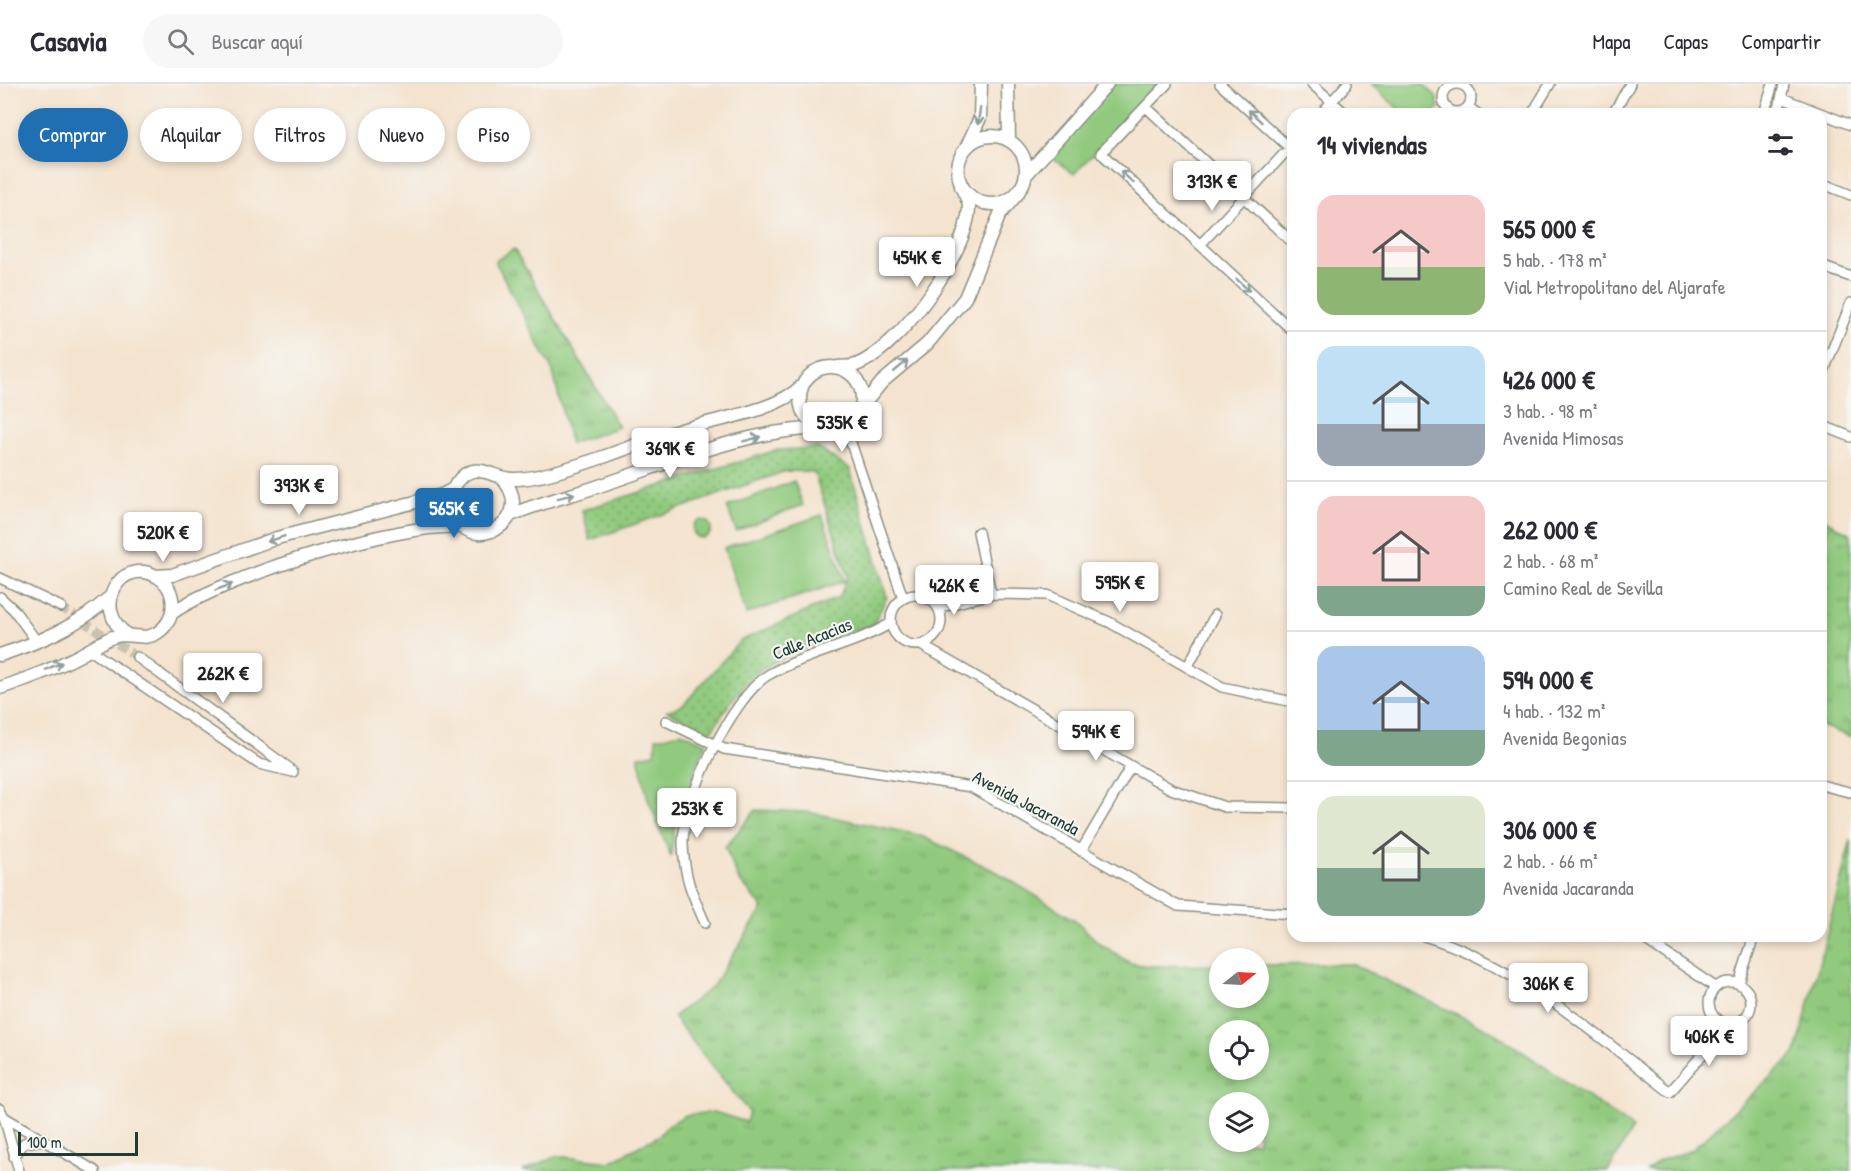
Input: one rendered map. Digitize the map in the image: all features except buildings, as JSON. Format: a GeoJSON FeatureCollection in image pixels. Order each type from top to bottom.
{"type":"FeatureCollection","features":[{"type":"Feature","properties":{"kind":"main road"},"geometry":{"type":"LineString","coordinates":[[463,527],[452,509],[453,489],[458,481],[474,471],[492,472],[513,480],[592,461],[684,428],[780,402],[802,386],[812,373],[821,368],[855,365],[878,352],[932,294],[952,259],[966,222],[969,205],[957,170],[960,156],[980,118],[981,84]]}},
{"type":"Feature","properties":{"kind":"main road"},"geometry":{"type":"LineString","coordinates":[[1008,84],[1009,140]]}},
{"type":"Feature","properties":{"kind":"main road"},"geometry":{"type":"LineString","coordinates":[[0,688],[90,650],[114,636],[126,634],[137,637],[155,634],[164,628],[172,613],[193,599],[287,564],[356,543],[431,527],[463,527],[480,533],[490,532],[498,528],[511,515],[536,504],[584,491],[692,455],[789,429],[826,429],[845,425],[882,382],[927,344],[965,298],[1000,214],[1018,194],[1026,175],[1107,84]]}},
{"type":"Feature","properties":{"kind":"main road"},"geometry":{"type":"LineString","coordinates":[[967,146],[985,136],[1009,140],[1024,158],[1026,175]]}},
{"type":"Feature","properties":{"kind":"main road"},"geometry":{"type":"LineString","coordinates":[[1024,158],[1047,151]]}},
{"type":"Feature","properties":{"kind":"main road"},"geometry":{"type":"LineString","coordinates":[[961,186],[968,196],[985,205],[1004,203],[1018,194]]}},
{"type":"Feature","properties":{"kind":"main road"},"geometry":{"type":"LineString","coordinates":[[838,367],[855,378],[861,388],[860,409]]}},
{"type":"Feature","properties":{"kind":"main road"},"geometry":{"type":"LineString","coordinates":[[802,386],[800,397],[806,417],[813,424],[826,429]]}},
{"type":"Feature","properties":{"kind":"main road"},"geometry":{"type":"LineString","coordinates":[[501,477],[512,494],[511,515]]}},
{"type":"Feature","properties":{"kind":"main road"},"geometry":{"type":"LineString","coordinates":[[0,655],[37,642],[87,617],[110,597],[118,582],[127,576],[145,573],[156,576],[172,575],[277,538],[442,495],[453,489]]}},
{"type":"Feature","properties":{"kind":"main road"},"geometry":{"type":"LineString","coordinates":[[156,576],[171,592],[172,613]]}},
{"type":"Feature","properties":{"kind":"main road"},"geometry":{"type":"LineString","coordinates":[[110,597],[111,618],[126,634]]}},
{"type":"Feature","properties":{"kind":"street"},"geometry":{"type":"LineString","coordinates":[[1167,84],[1101,153],[1287,325]]}},
{"type":"Feature","properties":{"kind":"street"},"geometry":{"type":"LineString","coordinates":[[1220,84],[1287,144]]}},
{"type":"Feature","properties":{"kind":"street"},"geometry":{"type":"LineString","coordinates":[[1312,84],[1339,108]]}},
{"type":"Feature","properties":{"kind":"street"},"geometry":{"type":"LineString","coordinates":[[1326,108],[1347,84]]}},
{"type":"Feature","properties":{"kind":"street"},"geometry":{"type":"LineString","coordinates":[[1435,84],[1444,92]]}},
{"type":"Feature","properties":{"kind":"street"},"geometry":{"type":"LineString","coordinates":[[1444,108],[1444,92],[1454,84],[1466,86],[1471,98],[1468,108]]}},
{"type":"Feature","properties":{"kind":"street"},"geometry":{"type":"LineString","coordinates":[[1536,108],[1550,84]]}},
{"type":"Feature","properties":{"kind":"street"},"geometry":{"type":"LineString","coordinates":[[1616,108],[1630,84]]}},
{"type":"Feature","properties":{"kind":"street"},"geometry":{"type":"LineString","coordinates":[[1766,108],[1773,84]]}},
{"type":"Feature","properties":{"kind":"street"},"geometry":{"type":"LineString","coordinates":[[1780,108],[1784,84]]}},
{"type":"Feature","properties":{"kind":"street"},"geometry":{"type":"LineString","coordinates":[[1782,98],[1808,108]]}},
{"type":"Feature","properties":{"kind":"street"},"geometry":{"type":"LineString","coordinates":[[1146,107],[1287,237]]}},
{"type":"Feature","properties":{"kind":"street"},"geometry":{"type":"LineString","coordinates":[[1827,116],[1851,125]]}},
{"type":"Feature","properties":{"kind":"street"},"geometry":{"type":"LineString","coordinates":[[1200,245],[1287,153]]}},
{"type":"Feature","properties":{"kind":"street"},"geometry":{"type":"LineString","coordinates":[[1827,185],[1851,195]]}},
{"type":"Feature","properties":{"kind":"street"},"geometry":{"type":"LineString","coordinates":[[1827,268],[1851,277]]}},
{"type":"Feature","properties":{"kind":"street"},"geometry":{"type":"LineString","coordinates":[[1827,362],[1851,303]]}},
{"type":"Feature","properties":{"kind":"street"},"geometry":{"type":"LineString","coordinates":[[1827,347],[1832,349]]}},
{"type":"Feature","properties":{"kind":"street"},"geometry":{"type":"LineString","coordinates":[[845,425],[903,598]]}},
{"type":"Feature","properties":{"kind":"street"},"geometry":{"type":"LineString","coordinates":[[1827,427],[1851,437]]}},
{"type":"Feature","properties":{"kind":"street"},"geometry":{"type":"LineString","coordinates":[[978,532],[991,594]]}},
{"type":"Feature","properties":{"kind":"street"},"geometry":{"type":"LineString","coordinates":[[0,578],[61,607]]}},
{"type":"Feature","properties":{"kind":"street"},"geometry":{"type":"LineString","coordinates":[[921,645],[936,636],[940,628],[938,608],[926,596],[917,594],[903,598],[892,611],[891,623],[898,639],[906,643],[921,645],[1171,789],[1226,807],[1287,808]]}},
{"type":"Feature","properties":{"kind":"street"},"geometry":{"type":"LineString","coordinates":[[938,608],[991,594],[1047,595],[1109,622],[1222,687],[1287,701]]}},
{"type":"Feature","properties":{"kind":"street"},"geometry":{"type":"LineString","coordinates":[[0,597],[14,610],[37,642]]}},
{"type":"Feature","properties":{"kind":"street"},"geometry":{"type":"LineString","coordinates":[[1188,666],[1215,615]]}},
{"type":"Feature","properties":{"kind":"street","name":"Calle Acacias"},"geometry":{"type":"LineString","coordinates":[[705,923],[686,881],[683,841],[692,802],[716,744],[733,714],[767,676],[891,623]]}},
{"type":"Feature","properties":{"kind":"street"},"geometry":{"type":"LineString","coordinates":[[90,650],[259,764],[293,772],[137,657]]}},
{"type":"Feature","properties":{"kind":"street","name":"Avenida Jacaranda"},"geometry":{"type":"LineString","coordinates":[[666,721],[724,749],[971,787],[1178,906],[1287,914]]}},
{"type":"Feature","properties":{"kind":"street"},"geometry":{"type":"LineString","coordinates":[[1081,851],[1131,766]]}},
{"type":"Feature","properties":{"kind":"street"},"geometry":{"type":"LineString","coordinates":[[1827,786],[1849,792]]}},
{"type":"Feature","properties":{"kind":"street"},"geometry":{"type":"LineString","coordinates":[[1444,942],[1548,997],[1670,1092],[1728,1025],[1743,1021],[1750,1012],[1751,998],[1739,983],[1728,982],[1715,987],[1710,996],[1712,1014],[1716,1020],[1728,1025]]}},
{"type":"Feature","properties":{"kind":"street"},"geometry":{"type":"LineString","coordinates":[[1649,942],[1715,987]]}},
{"type":"Feature","properties":{"kind":"street"},"geometry":{"type":"LineString","coordinates":[[1739,983],[1752,942]]}},
{"type":"Feature","properties":{"kind":"street"},"geometry":{"type":"LineString","coordinates":[[2,1113],[95,1171]]}},
{"type":"Feature","properties":{"kind":"street"},"geometry":{"type":"LineString","coordinates":[[2,1113],[19,1171]]}},
{"type":"Feature","properties":{"kind":"street"},"geometry":{"type":"LineString","coordinates":[[14,1156],[24,1143],[44,1139]]}},
{"type":"Feature","properties":{"kind":"green space"},"geometry":{"type":"Polygon","coordinates":[[[1112,84],[1158,84],[1074,174],[1048,155],[1112,84]]]}},
{"type":"Feature","properties":{"kind":"green space"},"geometry":{"type":"Polygon","coordinates":[[[1371,84],[1423,84],[1436,96],[1439,107],[1438,108],[1397,108],[1371,84]]]}},
{"type":"Feature","properties":{"kind":"green space"},"geometry":{"type":"Polygon","coordinates":[[[514,249],[619,427],[570,444],[553,372],[495,261],[514,249]]]}},
{"type":"Feature","properties":{"kind":"green space"},"geometry":{"type":"Polygon","coordinates":[[[818,448],[850,469],[887,597],[874,624],[781,658],[757,673],[738,693],[711,732],[667,711],[683,705],[740,641],[839,597],[848,577],[814,472],[786,471],[590,540],[582,510],[777,450],[818,448]]]}},
{"type":"Feature","properties":{"kind":"green space"},"geometry":{"type":"Polygon","coordinates":[[[794,481],[803,505],[736,531],[727,507],[794,481]]]}},
{"type":"Feature","properties":{"kind":"green space"},"geometry":{"type":"Polygon","coordinates":[[[822,515],[845,581],[746,614],[724,548],[822,515]]]}},
{"type":"Feature","properties":{"kind":"green space"},"geometry":{"type":"Polygon","coordinates":[[[702,520],[708,523],[711,529],[708,535],[702,538],[696,535],[693,529],[696,523],[702,520]]]}},
{"type":"Feature","properties":{"kind":"green space"},"geometry":{"type":"Polygon","coordinates":[[[1827,521],[1851,534],[1851,737],[1827,728],[1827,521]]]}},
{"type":"Feature","properties":{"kind":"green space"},"geometry":{"type":"Polygon","coordinates":[[[681,732],[706,743],[675,823],[671,857],[648,799],[638,756],[655,753],[656,737],[681,732]]]}},
{"type":"Feature","properties":{"kind":"green space"},"geometry":{"type":"Polygon","coordinates":[[[756,810],[808,812],[919,835],[997,872],[1075,920],[1099,943],[1130,963],[1148,966],[1209,965],[1209,1008],[1269,1008],[1269,965],[1352,964],[1494,1032],[1633,1128],[1608,1171],[523,1171],[557,1156],[610,1162],[660,1135],[668,1125],[686,1115],[714,1112],[746,1122],[749,1112],[673,1017],[713,986],[763,908],[739,880],[725,847],[756,810]]]}},
{"type":"Feature","properties":{"kind":"green space"},"geometry":{"type":"Polygon","coordinates":[[[1851,840],[1851,1171],[1647,1171],[1659,1161],[1692,1150],[1796,1053],[1825,942],[1827,942],[1827,933],[1851,840]]]}},
{"type":"Feature","properties":{"kind":"tunnel"},"geometry":{"type":"LineString","coordinates":[[61,607],[137,657]]}}]}
